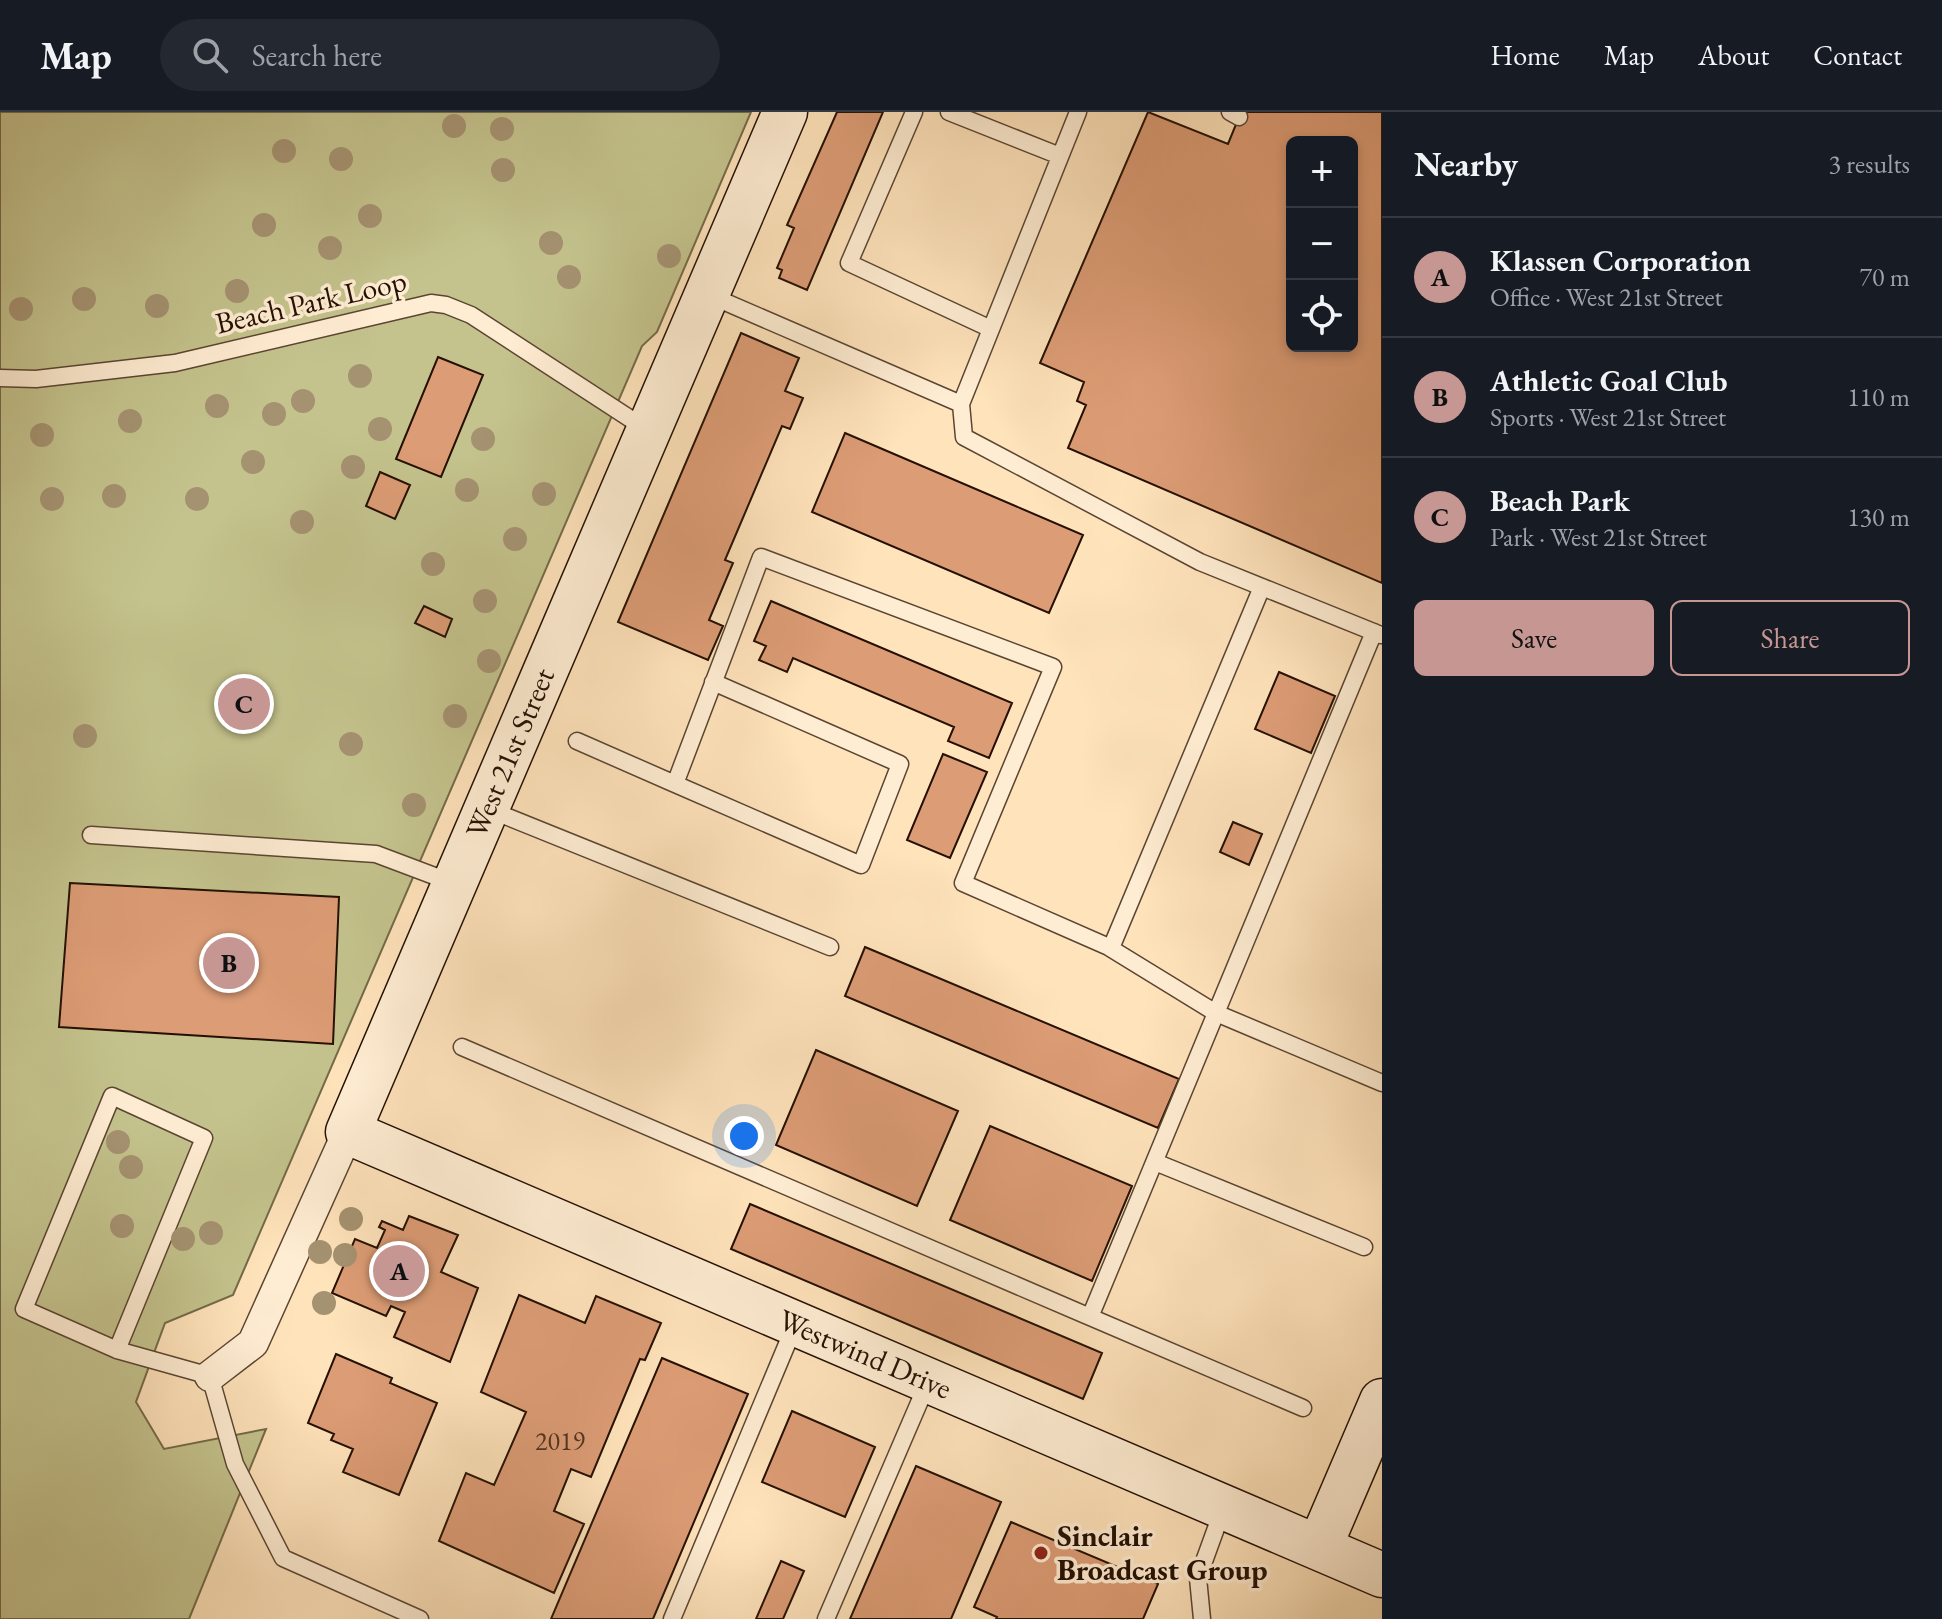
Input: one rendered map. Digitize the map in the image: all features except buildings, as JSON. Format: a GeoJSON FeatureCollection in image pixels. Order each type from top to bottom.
{"type":"FeatureCollection","features":[{"type":"Feature","properties":{"kind":"street","name":"West 21st Street"},"geometry":{"type":"LineString","coordinates":[[210,1376],[253,1343],[348,1132],[785,112]]}},
{"type":"Feature","properties":{"kind":"street","name":"Westwind Drive"},"geometry":{"type":"LineString","coordinates":[[348,1132],[1382,1575]]}},
{"type":"Feature","properties":{"kind":"street"},"geometry":{"type":"LineString","coordinates":[[1319,1548],[1382,1401]]}},
{"type":"Feature","properties":{"kind":"lane"},"geometry":{"type":"LineString","coordinates":[[914,112],[849,263],[991,329]]}},
{"type":"Feature","properties":{"kind":"lane"},"geometry":{"type":"LineString","coordinates":[[949,112],[1060,156]]}},
{"type":"Feature","properties":{"kind":"lane"},"geometry":{"type":"LineString","coordinates":[[1078,112],[961,404],[964,437],[1200,562],[1378,634],[1090,1317]]}},
{"type":"Feature","properties":{"kind":"lane"},"geometry":{"type":"LineString","coordinates":[[708,294],[961,404]]}},
{"type":"Feature","properties":{"kind":"lane","name":"Beach Park Loop"},"geometry":{"type":"LineString","coordinates":[[0,378],[36,379],[175,363],[431,303],[471,315],[648,430]]}},
{"type":"Feature","properties":{"kind":"lane"},"geometry":{"type":"LineString","coordinates":[[675,784],[761,557],[1053,667],[963,883],[1110,948],[1216,1013],[1382,1083]]}},
{"type":"Feature","properties":{"kind":"lane"},"geometry":{"type":"LineString","coordinates":[[1110,948],[1262,587]]}},
{"type":"Feature","properties":{"kind":"lane"},"geometry":{"type":"LineString","coordinates":[[577,741],[861,865],[900,764],[713,682]]}},
{"type":"Feature","properties":{"kind":"lane"},"geometry":{"type":"LineString","coordinates":[[487,808],[830,947]]}},
{"type":"Feature","properties":{"kind":"lane"},"geometry":{"type":"LineString","coordinates":[[91,835],[376,854],[455,884]]}},
{"type":"Feature","properties":{"kind":"lane"},"geometry":{"type":"LineString","coordinates":[[462,1047],[1303,1408]]}},
{"type":"Feature","properties":{"kind":"lane"},"geometry":{"type":"LineString","coordinates":[[117,1350],[204,1138],[112,1096],[24,1309],[117,1350],[210,1376],[235,1464],[283,1558],[420,1619]]}},
{"type":"Feature","properties":{"kind":"lane"},"geometry":{"type":"LineString","coordinates":[[1155,1162],[1364,1247]]}},
{"type":"Feature","properties":{"kind":"lane"},"geometry":{"type":"LineString","coordinates":[[672,1619],[796,1324]]}},
{"type":"Feature","properties":{"kind":"lane"},"geometry":{"type":"LineString","coordinates":[[826,1619],[929,1381]]}},
{"type":"Feature","properties":{"kind":"lane"},"geometry":{"type":"LineString","coordinates":[[1202,1619],[1198,1578],[1224,1507]]}},
{"type":"Feature","properties":{"kind":"shaded area"},"geometry":{"type":"Polygon","coordinates":[[[0,112],[751,112],[657,332],[642,346],[233,1295],[165,1323],[136,1402],[164,1449],[266,1429],[189,1619],[0,1619],[0,112]]]}},
{"type":"Feature","properties":{"kind":"place","name":"Beach Park"},"geometry":{"type":"Point","coordinates":[244,704]}},
{"type":"Feature","properties":{"kind":"place","name":"Athletic Goal Club"},"geometry":{"type":"Point","coordinates":[229,963]}},
{"type":"Feature","properties":{"kind":"place","name":"Klassen Corporation"},"geometry":{"type":"Point","coordinates":[399,1271]}},
{"type":"Feature","properties":{"kind":"place","name":"Sinclair Broadcast Group"},"geometry":{"type":"Point","coordinates":[1041,1553]}}]}
